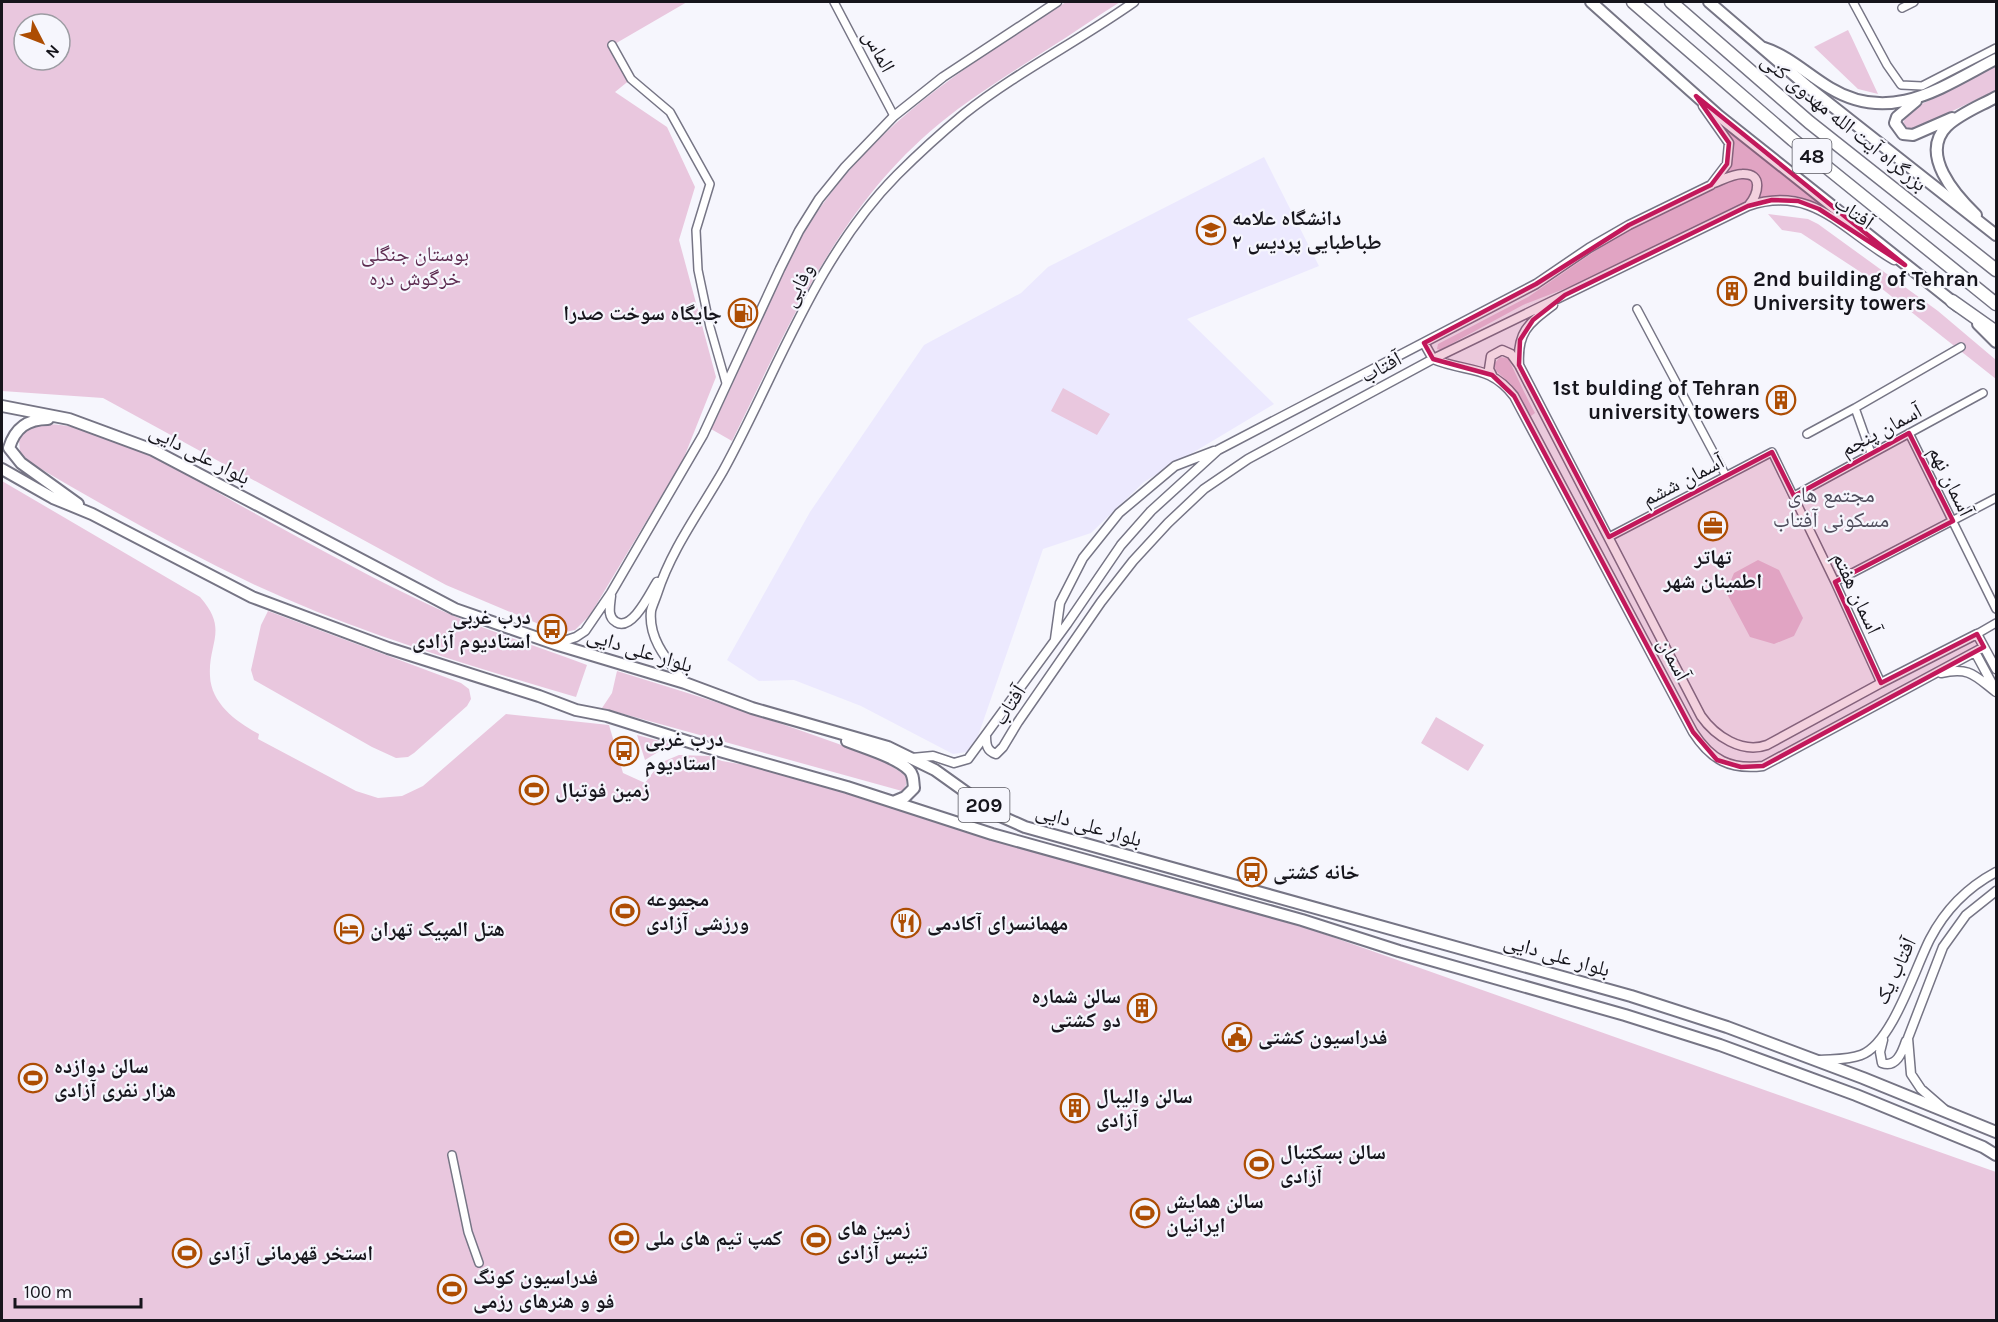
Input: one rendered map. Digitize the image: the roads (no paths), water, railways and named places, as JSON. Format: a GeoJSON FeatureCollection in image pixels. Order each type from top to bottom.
{"type":"FeatureCollection","features":[{"type":"Feature","properties":{"kind":"highway","name":"48"},"geometry":{"type":"LineString","coordinates":[[1633,2],[1793,140],[1996,304]]}},
{"type":"Feature","properties":{"kind":"highway","name":"بزرگراه آیت الله مهدوی کنی"},"geometry":{"type":"LineString","coordinates":[[1671,2],[1809,122],[1996,270]]}},
{"type":"Feature","properties":{"kind":"highway"},"geometry":{"type":"LineString","coordinates":[[1952,301],[1996,332]]}},
{"type":"Feature","properties":{"kind":"main road"},"geometry":{"type":"LineString","coordinates":[[1591,2],[1696,96],[1952,301],[1996,342]]}},
{"type":"Feature","properties":{"kind":"main road"},"geometry":{"type":"LineString","coordinates":[[1709,2],[1881,146],[1995,233]]}},
{"type":"Feature","properties":{"kind":"main road"},"geometry":{"type":"LineString","coordinates":[[1764,48],[1779,53],[1825,86],[1847,97],[1888,105],[1921,97]]}},
{"type":"Feature","properties":{"kind":"main road"},"geometry":{"type":"LineString","coordinates":[[1996,59],[1921,97],[1897,117],[1895,123],[1903,134],[1913,135],[1964,114],[1996,97]]}},
{"type":"Feature","properties":{"kind":"main road"},"geometry":{"type":"LineString","coordinates":[[1964,114],[1943,131],[1937,144],[1938,156],[1948,183],[1968,208],[1995,233]]}},
{"type":"Feature","properties":{"kind":"main road","name":"بلوار علی دایی"},"geometry":{"type":"LineString","coordinates":[[2,406],[69,419],[153,450],[455,609],[555,644],[685,683],[752,708],[888,747],[934,770],[998,815],[1025,827],[1631,996],[1727,1027],[1996,1132]]}},
{"type":"Feature","properties":{"kind":"main road"},"geometry":{"type":"LineString","coordinates":[[69,419],[29,421],[20,427],[9,448],[21,463],[92,514]]}},
{"type":"Feature","properties":{"kind":"main road","name":"بلوار علی دایی"},"geometry":{"type":"LineString","coordinates":[[2,469],[53,498],[92,514],[252,597],[388,648],[576,710],[608,716],[992,834],[1292,917],[1399,951],[1636,1018],[1720,1045],[1856,1095],[1983,1147],[1996,1155]]}},
{"type":"Feature","properties":{"kind":"main road"},"geometry":{"type":"LineString","coordinates":[[818,727],[908,769],[913,776],[914,788],[905,797],[893,802]]}},
{"type":"Feature","properties":{"kind":"street","name":"الماس"},"geometry":{"type":"LineString","coordinates":[[834,2],[894,116]]}},
{"type":"Feature","properties":{"kind":"street","name":"وفایی"},"geometry":{"type":"LineString","coordinates":[[555,644],[576,637],[585,631],[611,593],[688,463],[799,231],[819,199],[845,167],[894,116],[943,77],[1057,2]]}},
{"type":"Feature","properties":{"kind":"street","name":"وفایی"},"geometry":{"type":"LineString","coordinates":[[685,683],[662,653],[653,633],[651,612],[664,572],[723,470],[818,281],[841,246],[896,176],[965,114],[1134,2]]}},
{"type":"Feature","properties":{"kind":"street"},"geometry":{"type":"LineString","coordinates":[[1853,2],[1887,65],[1901,84],[1922,86],[1996,48]]}},
{"type":"Feature","properties":{"kind":"street"},"geometry":{"type":"LineString","coordinates":[[1902,8],[1914,2]]}},
{"type":"Feature","properties":{"kind":"street"},"geometry":{"type":"LineString","coordinates":[[612,45],[631,79],[670,112],[710,184],[696,230],[699,270],[710,327],[726,383]]}},
{"type":"Feature","properties":{"kind":"street","name":"آفتاب"},"geometry":{"type":"LineString","coordinates":[[912,758],[933,756],[954,763],[968,759],[1121,545],[1151,511],[1220,449],[1536,284],[1589,248],[1629,225],[1711,184],[1727,164],[1729,143],[1696,96]]}},
{"type":"Feature","properties":{"kind":"street"},"geometry":{"type":"LineString","coordinates":[[1711,184],[1738,174],[1745,173],[1751,176],[1756,180],[1758,187],[1757,194],[1748,206]]}},
{"type":"Feature","properties":{"kind":"street","name":"آفتاب"},"geometry":{"type":"LineString","coordinates":[[986,736],[986,746],[996,754],[1132,561],[1204,489],[1248,459],[1434,359],[1748,206],[1782,199],[1808,204],[1905,265]]}},
{"type":"Feature","properties":{"kind":"street"},"geometry":{"type":"LineString","coordinates":[[1519,365],[1518,348],[1523,332],[1533,320],[1565,295]]}},
{"type":"Feature","properties":{"kind":"street"},"geometry":{"type":"LineString","coordinates":[[1637,309],[1726,476]]}},
{"type":"Feature","properties":{"kind":"street"},"geometry":{"type":"LineString","coordinates":[[1424,342],[1434,359]]}},
{"type":"Feature","properties":{"kind":"street"},"geometry":{"type":"LineString","coordinates":[[1807,434],[1961,347]]}},
{"type":"Feature","properties":{"kind":"street"},"geometry":{"type":"LineString","coordinates":[[1492,375],[1489,361],[1491,356],[1499,350],[1511,354],[1519,365]]}},
{"type":"Feature","properties":{"kind":"street","name":"آسمان"},"geometry":{"type":"LineString","coordinates":[[1434,359],[1492,375],[1507,388],[1523,410],[1693,732],[1707,752],[1717,760],[1741,767],[1763,766],[1984,647]]}},
{"type":"Feature","properties":{"kind":"street","name":"آسمان"},"geometry":{"type":"LineString","coordinates":[[1519,365],[1701,716],[1721,738],[1744,747],[1759,748],[1977,634]]}},
{"type":"Feature","properties":{"kind":"street","name":"آسمان پنجم"},"geometry":{"type":"LineString","coordinates":[[1794,496],[1983,393]]}},
{"type":"Feature","properties":{"kind":"street"},"geometry":{"type":"LineString","coordinates":[[1856,408],[1871,453]]}},
{"type":"Feature","properties":{"kind":"street","name":"آسمان نهم"},"geometry":{"type":"LineString","coordinates":[[1909,433],[1996,609]]}},
{"type":"Feature","properties":{"kind":"street"},"geometry":{"type":"LineString","coordinates":[[1054,641],[1060,603],[1083,558],[1119,513],[1175,466],[1220,449]]}},
{"type":"Feature","properties":{"kind":"street","name":"آسمان ششم"},"geometry":{"type":"LineString","coordinates":[[1609,537],[1772,452]]}},
{"type":"Feature","properties":{"kind":"street","name":"آسمان هفتم"},"geometry":{"type":"LineString","coordinates":[[1772,452],[1881,683]]}},
{"type":"Feature","properties":{"kind":"street"},"geometry":{"type":"LineString","coordinates":[[1835,582],[1996,498]]}},
{"type":"Feature","properties":{"kind":"street"},"geometry":{"type":"LineString","coordinates":[[611,593],[609,615],[620,624],[628,623],[636,615],[664,572]]}},
{"type":"Feature","properties":{"kind":"street"},"geometry":{"type":"LineString","coordinates":[[1996,623],[1977,634],[1996,669]]}},
{"type":"Feature","properties":{"kind":"street"},"geometry":{"type":"LineString","coordinates":[[1976,652],[1996,691]]}},
{"type":"Feature","properties":{"kind":"street"},"geometry":{"type":"LineString","coordinates":[[1932,675],[1957,670],[1968,671],[1996,691]]}},
{"type":"Feature","properties":{"kind":"street","name":"آفتاب یک"},"geometry":{"type":"LineString","coordinates":[[1815,1060],[1842,1059],[1862,1055],[1876,1045],[1890,1027],[1930,937],[1955,902],[1996,872]]}},
{"type":"Feature","properties":{"kind":"street","name":"آفتاب یک"},"geometry":{"type":"LineString","coordinates":[[1947,1112],[1921,1089],[1911,1074],[1908,1038],[1943,947],[1966,915],[1996,891]]}},
{"type":"Feature","properties":{"kind":"street"},"geometry":{"type":"LineString","coordinates":[[1884,1034],[1880,1052],[1882,1063],[1886,1065],[1891,1065],[1897,1059],[1908,1038]]}},
{"type":"Feature","properties":{"kind":"street"},"geometry":{"type":"LineString","coordinates":[[453,1155],[468,1232],[479,1263]]}},
{"type":"Feature","properties":{"kind":"place","name":"دانشگاه علامه طباطبایی پردیس ۲"},"geometry":{"type":"Point","coordinates":[1211,230]}},
{"type":"Feature","properties":{"kind":"place","name":"2nd building of Tehran University towers"},"geometry":{"type":"Point","coordinates":[1732,291]}},
{"type":"Feature","properties":{"kind":"place","name":"جایگاه سوخت صدرا"},"geometry":{"type":"Point","coordinates":[743,313]}},
{"type":"Feature","properties":{"kind":"place","name":"1st bulding of Tehran university towers"},"geometry":{"type":"Point","coordinates":[1781,400]}},
{"type":"Feature","properties":{"kind":"place","name":"تهاتر اطمینان شهر"},"geometry":{"type":"Point","coordinates":[1713,526]}},
{"type":"Feature","properties":{"kind":"place","name":"درب غربی استادیوم آزادی"},"geometry":{"type":"Point","coordinates":[552,629]}},
{"type":"Feature","properties":{"kind":"place","name":"درب غربی استادیوم"},"geometry":{"type":"Point","coordinates":[624,751]}},
{"type":"Feature","properties":{"kind":"place","name":"زمین فوتبال"},"geometry":{"type":"Point","coordinates":[534,790]}},
{"type":"Feature","properties":{"kind":"place","name":"خانه کشتی"},"geometry":{"type":"Point","coordinates":[1252,872]}},
{"type":"Feature","properties":{"kind":"place","name":"مجموعه ورزشی آزادی"},"geometry":{"type":"Point","coordinates":[625,911]}},
{"type":"Feature","properties":{"kind":"place","name":"مهمانسرای آکادمی"},"geometry":{"type":"Point","coordinates":[906,923]}},
{"type":"Feature","properties":{"kind":"place","name":"هتل المپیک تهران"},"geometry":{"type":"Point","coordinates":[349,929]}},
{"type":"Feature","properties":{"kind":"place","name":"سالن شماره دو کشتی"},"geometry":{"type":"Point","coordinates":[1142,1008]}},
{"type":"Feature","properties":{"kind":"place","name":"فدراسیون کشتی"},"geometry":{"type":"Point","coordinates":[1237,1037]}},
{"type":"Feature","properties":{"kind":"place","name":"سالن دوازده هزار نفری آزادی"},"geometry":{"type":"Point","coordinates":[33,1078]}},
{"type":"Feature","properties":{"kind":"place","name":"سالن والیبال آزادی"},"geometry":{"type":"Point","coordinates":[1075,1108]}},
{"type":"Feature","properties":{"kind":"place","name":"سالن بسکتبال آزادی"},"geometry":{"type":"Point","coordinates":[1259,1164]}},
{"type":"Feature","properties":{"kind":"place","name":"سالن همایش ایرانیان"},"geometry":{"type":"Point","coordinates":[1145,1213]}},
{"type":"Feature","properties":{"kind":"place","name":"کمپ تیم های ملی"},"geometry":{"type":"Point","coordinates":[624,1238]}},
{"type":"Feature","properties":{"kind":"place","name":"زمین های تنیس آزادی"},"geometry":{"type":"Point","coordinates":[816,1240]}},
{"type":"Feature","properties":{"kind":"place","name":"استخر قهرمانی آزادی"},"geometry":{"type":"Point","coordinates":[187,1253]}},
{"type":"Feature","properties":{"kind":"place","name":"فدراسیون کونگ فو و هنرهای رزمی"},"geometry":{"type":"Point","coordinates":[452,1289]}},
{"type":"Feature","properties":{"kind":"district","name":"مجتمع های مسکونی آفتاب"},"geometry":{"type":"Point","coordinates":[1831,508]}},
{"type":"Feature","properties":{"kind":"park label","name":"بوستان جنگلی خرگوش دره"},"geometry":{"type":"Point","coordinates":[415,266]}}]}
